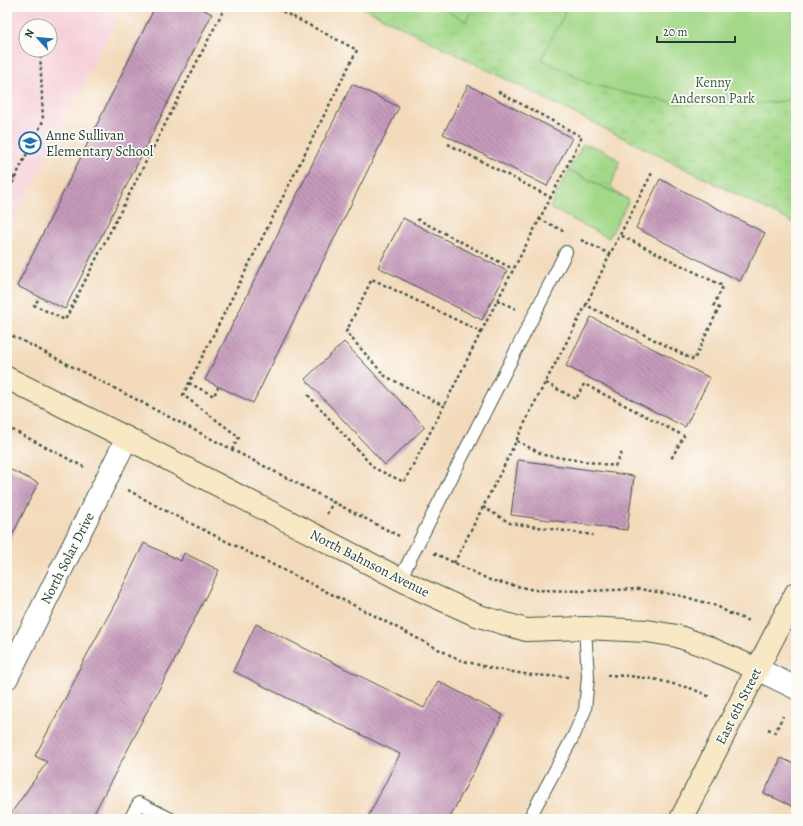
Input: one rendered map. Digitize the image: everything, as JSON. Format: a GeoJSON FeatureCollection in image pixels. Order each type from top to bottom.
{"type":"FeatureCollection","features":[{"type":"Feature","properties":{"kind":"street","name":"North Bahnson Avenue"},"geometry":{"type":"LineString","coordinates":[[7,378],[127,438],[420,590],[476,615],[526,630],[585,628],[647,631],[677,636],[705,646],[757,669]]}},
{"type":"Feature","properties":{"kind":"street","name":"North Solar Drive"},"geometry":{"type":"LineString","coordinates":[[7,678],[127,438]]}},
{"type":"Feature","properties":{"kind":"street","name":"East 6th Street"},"geometry":{"type":"LineString","coordinates":[[681,819],[796,593]]}},
{"type":"Feature","properties":{"kind":"street"},"geometry":{"type":"LineString","coordinates":[[757,669],[796,688]]}},
{"type":"Feature","properties":{"kind":"lane"},"geometry":{"type":"LineString","coordinates":[[400,579],[566,252]]}},
{"type":"Feature","properties":{"kind":"lane"},"geometry":{"type":"LineString","coordinates":[[529,819],[574,735],[585,710],[588,677],[585,628]]}},
{"type":"Feature","properties":{"kind":"lane"},"geometry":{"type":"LineString","coordinates":[[130,819],[139,803],[171,819]]}},
{"type":"Feature","properties":{"kind":"path"},"geometry":{"type":"LineString","coordinates":[[38,300],[34,305],[65,320],[226,7]]}},
{"type":"Feature","properties":{"kind":"path"},"geometry":{"type":"LineString","coordinates":[[232,450],[239,437],[183,395],[358,50],[274,7]]}},
{"type":"Feature","properties":{"kind":"path"},"geometry":{"type":"LineString","coordinates":[[7,194],[43,121],[40,58]]}},
{"type":"Feature","properties":{"kind":"path"},"geometry":{"type":"LineString","coordinates":[[308,395],[374,468],[404,482],[582,137],[497,91]]}},
{"type":"Feature","properties":{"kind":"path"},"geometry":{"type":"LineString","coordinates":[[448,144],[550,197]]}},
{"type":"Feature","properties":{"kind":"path"},"geometry":{"type":"LineString","coordinates":[[454,563],[586,306],[610,254],[653,171]]}},
{"type":"Feature","properties":{"kind":"path"},"geometry":{"type":"LineString","coordinates":[[7,175],[15,178]]}},
{"type":"Feature","properties":{"kind":"path"},"geometry":{"type":"LineString","coordinates":[[417,219],[513,269]]}},
{"type":"Feature","properties":{"kind":"path"},"geometry":{"type":"LineString","coordinates":[[539,219],[568,233]]}},
{"type":"Feature","properties":{"kind":"path"},"geometry":{"type":"LineString","coordinates":[[586,306],[694,360],[719,308],[714,305],[723,286],[620,234]]}},
{"type":"Feature","properties":{"kind":"path"},"geometry":{"type":"LineString","coordinates":[[575,236],[610,254]]}},
{"type":"Feature","properties":{"kind":"path"},"geometry":{"type":"LineString","coordinates":[[444,406],[385,376],[346,332],[372,279],[481,332]]}},
{"type":"Feature","properties":{"kind":"path"},"geometry":{"type":"LineString","coordinates":[[7,333],[172,418]]}},
{"type":"Feature","properties":{"kind":"path"},"geometry":{"type":"LineString","coordinates":[[546,383],[576,399],[584,384],[684,436],[671,459]]}},
{"type":"Feature","properties":{"kind":"path"},"geometry":{"type":"LineString","coordinates":[[189,384],[214,396],[218,387]]}},
{"type":"Feature","properties":{"kind":"path"},"geometry":{"type":"LineString","coordinates":[[7,426],[81,465]]}},
{"type":"Feature","properties":{"kind":"path"},"geometry":{"type":"LineString","coordinates":[[7,426],[164,510],[460,660],[495,669],[532,675],[573,678],[610,675],[654,678],[693,688],[710,697]]}},
{"type":"Feature","properties":{"kind":"path"},"geometry":{"type":"LineString","coordinates":[[517,441],[544,455],[615,466],[622,452]]}},
{"type":"Feature","properties":{"kind":"path"},"geometry":{"type":"LineString","coordinates":[[483,507],[510,523],[593,535]]}},
{"type":"Feature","properties":{"kind":"path"},"geometry":{"type":"LineString","coordinates":[[768,729],[774,732],[783,716]]}},
{"type":"Feature","properties":{"kind":"shaded area","name":"Anne Sullivan Elementary School"},"geometry":{"type":"Polygon","coordinates":[[[7,7],[123,7],[7,235],[7,7]]]}},
{"type":"Feature","properties":{"kind":"green space","name":"Kenny Anderson Park"},"geometry":{"type":"Polygon","coordinates":[[[361,7],[796,7],[796,224],[361,7]]]}},
{"type":"Feature","properties":{"kind":"green space"},"geometry":{"type":"Polygon","coordinates":[[[440,7],[474,7],[466,21],[440,7]]]}},
{"type":"Feature","properties":{"kind":"green space"},"geometry":{"type":"Polygon","coordinates":[[[568,7],[796,7],[796,98],[783,101],[730,106],[687,105],[634,95],[587,83],[541,59],[568,7]]]}},
{"type":"Feature","properties":{"kind":"green space"},"geometry":{"type":"Polygon","coordinates":[[[583,144],[602,150],[619,161],[611,186],[629,200],[569,170],[583,144]]]}},
{"type":"Feature","properties":{"kind":"green space"},"geometry":{"type":"Polygon","coordinates":[[[569,170],[629,200],[609,238],[550,208],[569,170]]]}},
{"type":"Feature","properties":{"kind":"building"},"geometry":{"type":"Polygon","coordinates":[[[155,7],[199,7],[212,14],[65,309],[17,286],[155,7]]]}},
{"type":"Feature","properties":{"kind":"building"},"geometry":{"type":"Polygon","coordinates":[[[352,84],[399,107],[253,403],[205,380],[352,84]]]}},
{"type":"Feature","properties":{"kind":"building"},"geometry":{"type":"Polygon","coordinates":[[[468,85],[572,138],[547,186],[443,134],[468,85]]]}},
{"type":"Feature","properties":{"kind":"building"},"geometry":{"type":"Polygon","coordinates":[[[660,179],[765,233],[740,281],[636,228],[660,179]]]}},
{"type":"Feature","properties":{"kind":"building"},"geometry":{"type":"Polygon","coordinates":[[[403,218],[507,271],[482,320],[378,267],[403,218]]]}},
{"type":"Feature","properties":{"kind":"building"},"geometry":{"type":"Polygon","coordinates":[[[591,317],[710,378],[685,427],[566,366],[591,317]]]}},
{"type":"Feature","properties":{"kind":"building"},"geometry":{"type":"Polygon","coordinates":[[[344,342],[425,427],[385,465],[305,379],[344,342]]]}},
{"type":"Feature","properties":{"kind":"building"},"geometry":{"type":"Polygon","coordinates":[[[518,460],[634,476],[627,530],[511,515],[518,460]]]}},
{"type":"Feature","properties":{"kind":"building"},"geometry":{"type":"Polygon","coordinates":[[[7,468],[38,483],[7,546],[7,468]]]}},
{"type":"Feature","properties":{"kind":"building"},"geometry":{"type":"Polygon","coordinates":[[[144,543],[181,561],[184,553],[219,570],[179,652],[91,819],[7,819],[47,762],[35,756],[77,676],[76,675],[119,596],[144,543]]]}},
{"type":"Feature","properties":{"kind":"building"},"geometry":{"type":"Polygon","coordinates":[[[256,624],[424,708],[438,681],[503,715],[449,819],[367,819],[400,754],[233,671],[256,624]]]}},
{"type":"Feature","properties":{"kind":"building"},"geometry":{"type":"Polygon","coordinates":[[[781,758],[796,765],[796,808],[764,793],[781,758]]]}},
{"type":"Feature","properties":{"kind":"place","name":"Anne Sullivan Elementary School"},"geometry":{"type":"Point","coordinates":[30,143]}}]}
